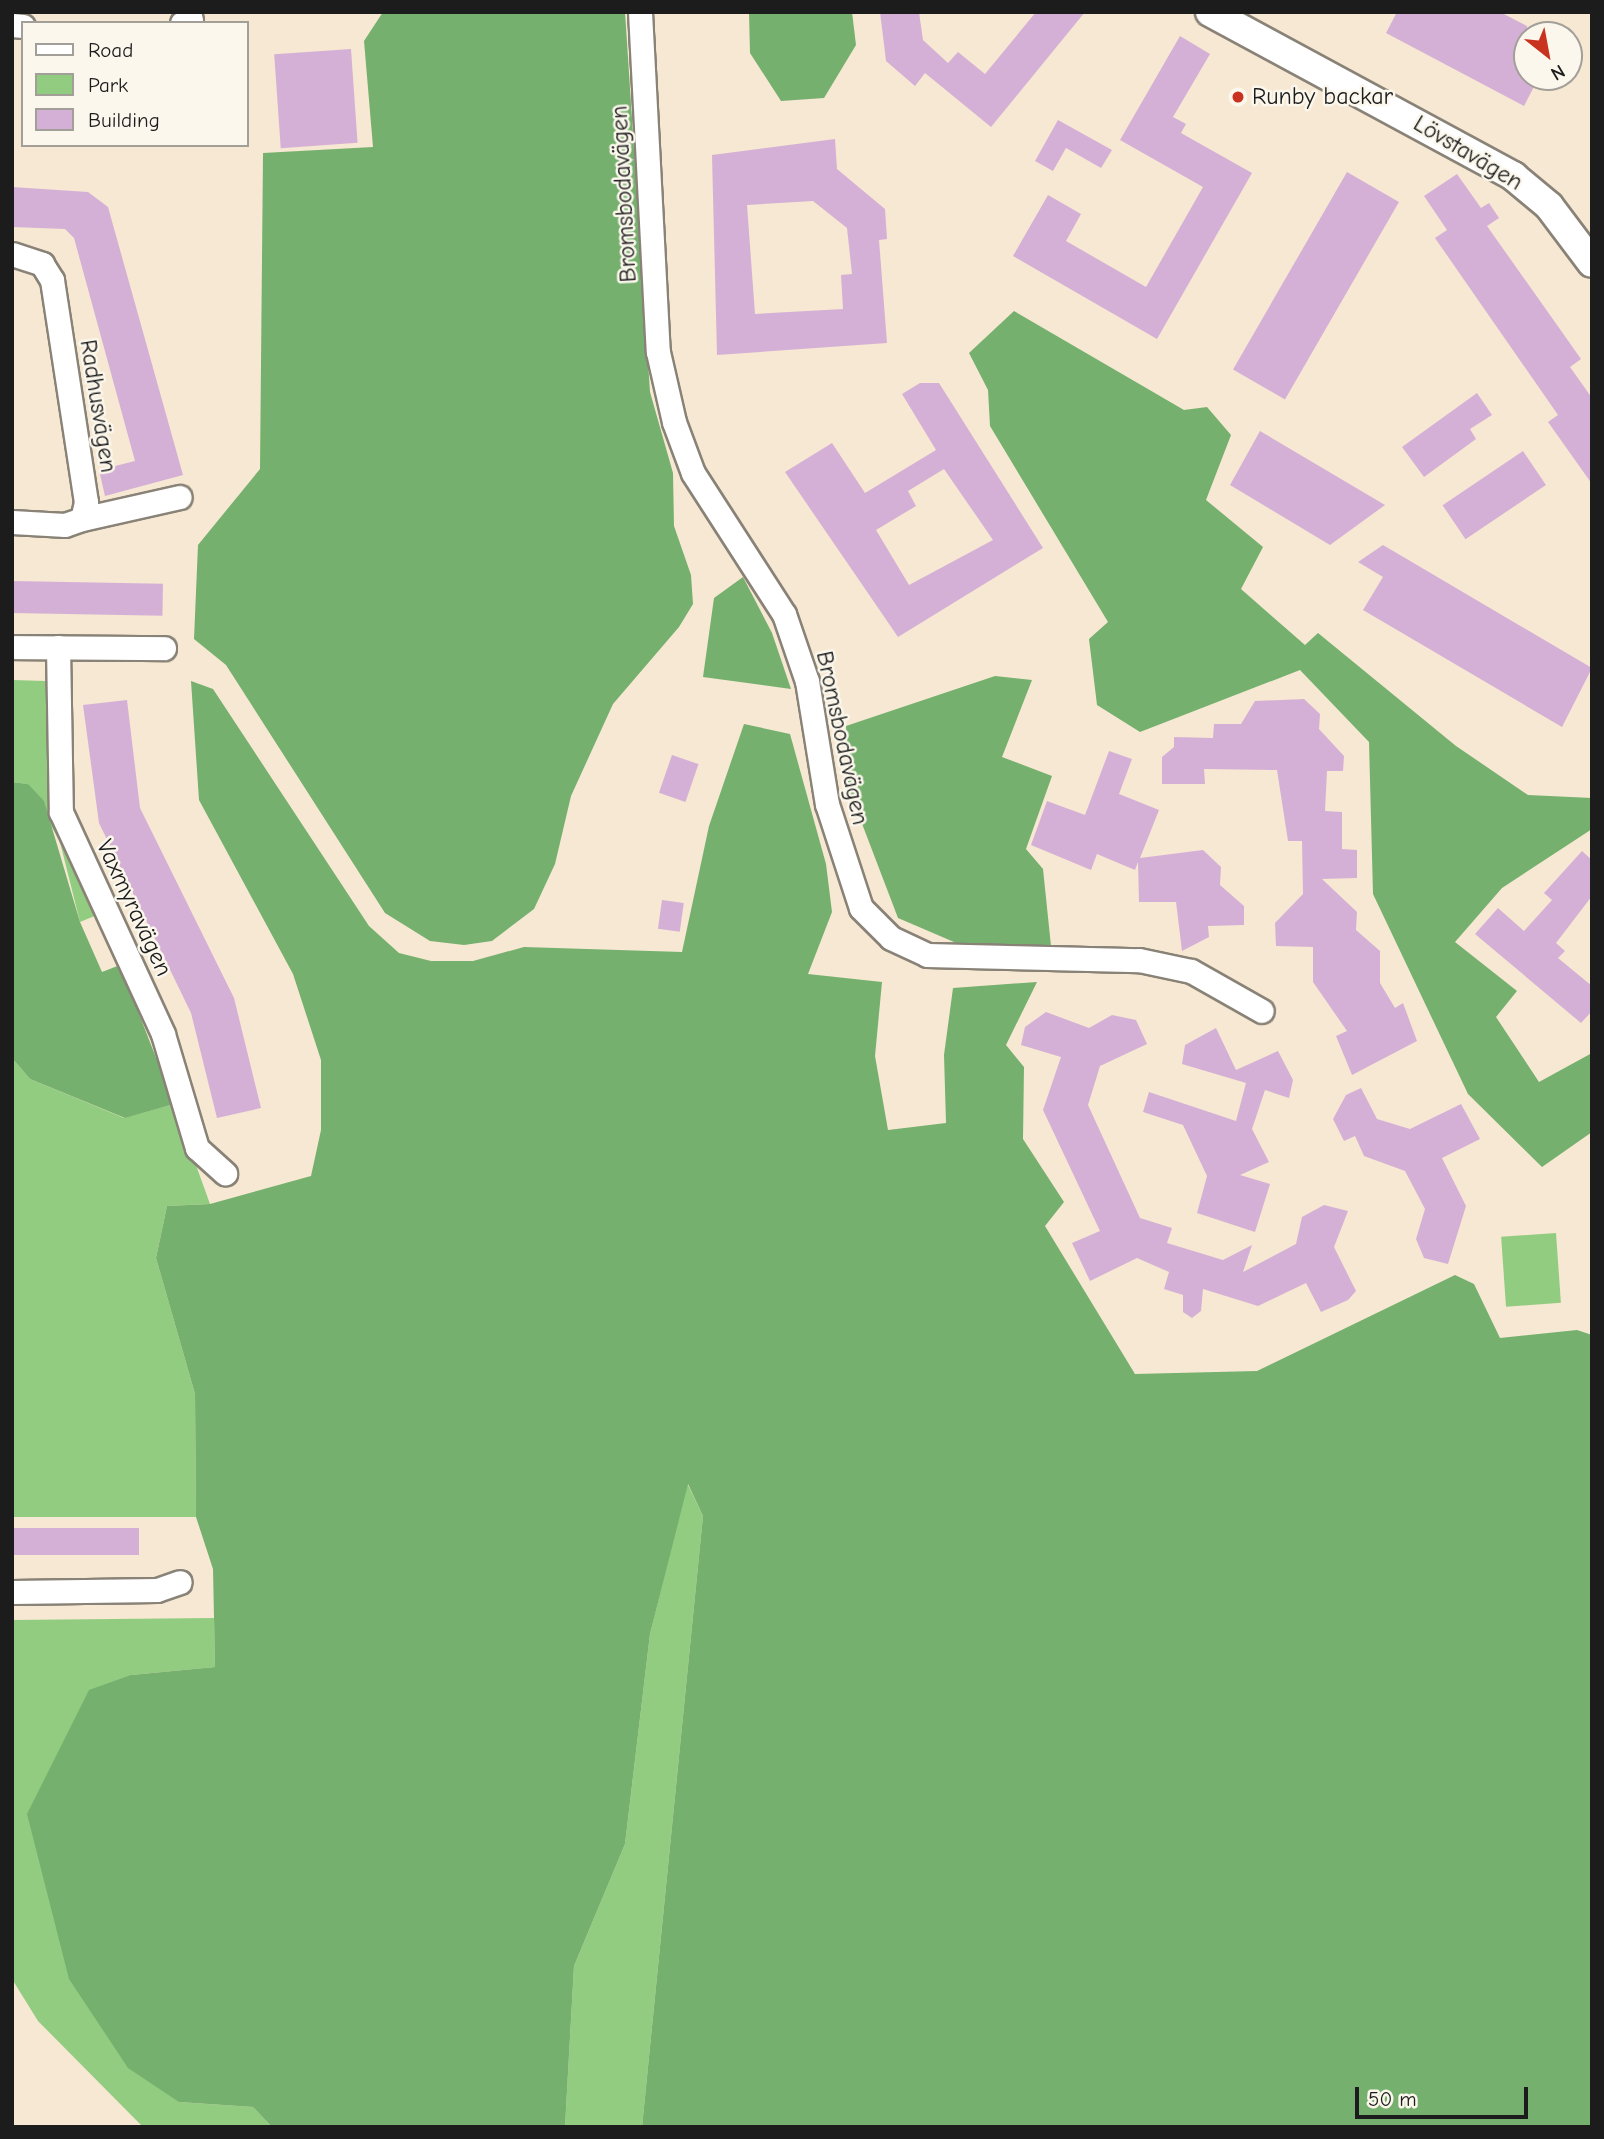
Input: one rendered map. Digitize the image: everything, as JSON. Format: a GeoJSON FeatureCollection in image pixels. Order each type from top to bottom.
{"type":"FeatureCollection","features":[{"type":"Feature","properties":{"kind":"street","name":"Bromsbodavägen"},"geometry":{"type":"LineString","coordinates":[[640,12],[658,352],[674,422],[693,474],[784,614],[807,681],[827,804],[861,908],[891,938],[927,955],[1139,960],[1191,971],[1262,1011]]}},
{"type":"Feature","properties":{"kind":"street","name":"Lövstavägen"},"geometry":{"type":"LineString","coordinates":[[1210,12],[1513,176],[1549,206],[1592,263]]}},
{"type":"Feature","properties":{"kind":"street","name":"Radhusvägen"},"geometry":{"type":"LineString","coordinates":[[12,254],[42,264],[52,280],[86,502],[82,520]]}},
{"type":"Feature","properties":{"kind":"street"},"geometry":{"type":"LineString","coordinates":[[12,522],[65,525],[180,497]]}},
{"type":"Feature","properties":{"kind":"street"},"geometry":{"type":"LineString","coordinates":[[12,647],[163,648]]}},
{"type":"Feature","properties":{"kind":"street","name":"Vaxmyravägen"},"geometry":{"type":"LineString","coordinates":[[58,647],[61,812],[163,1034],[197,1148],[225,1173]]}},
{"type":"Feature","properties":{"kind":"street"},"geometry":{"type":"LineString","coordinates":[[12,1592],[157,1590],[180,1582]]}},
{"type":"Feature","properties":{"kind":"green space"},"geometry":{"type":"Polygon","coordinates":[[[383,12],[625,12],[650,392],[673,473],[674,526],[691,575],[693,604],[679,627],[613,704],[571,796],[555,864],[534,909],[492,941],[464,945],[430,941],[385,913],[226,665],[194,639],[198,545],[260,469],[263,153],[373,147],[364,41],[383,12]]]}},
{"type":"Feature","properties":{"kind":"green space"},"geometry":{"type":"Polygon","coordinates":[[[749,12],[852,12],[856,45],[824,98],[781,101],[750,53],[749,12]]]}},
{"type":"Feature","properties":{"kind":"green space"},"geometry":{"type":"Polygon","coordinates":[[[1014,311],[1184,410],[1207,407],[1231,435],[1206,500],[1263,547],[1241,589],[1305,645],[1318,633],[1456,746],[1528,795],[1592,798],[1592,829],[1502,888],[1455,942],[1517,991],[1496,1017],[1539,1082],[1592,1053],[1592,1132],[1542,1167],[1468,1094],[1373,894],[1369,742],[1300,670],[1140,732],[1097,705],[1089,639],[1108,622],[990,426],[988,390],[969,353],[1014,311]]]}},
{"type":"Feature","properties":{"kind":"green space"},"geometry":{"type":"Polygon","coordinates":[[[743,577],[772,633],[791,689],[703,677],[714,598],[743,577]]]}},
{"type":"Feature","properties":{"kind":"green space"},"geometry":{"type":"Polygon","coordinates":[[[995,676],[1032,680],[1002,757],[1052,776],[1026,849],[1043,869],[1051,946],[961,945],[898,918],[848,787],[846,726],[995,676]]]}},
{"type":"Feature","properties":{"kind":"green space"},"geometry":{"type":"Polygon","coordinates":[[[12,680],[46,681],[53,814],[97,915],[80,922],[60,842],[28,784],[12,782],[12,680]]]}},
{"type":"Feature","properties":{"kind":"green space"},"geometry":{"type":"Polygon","coordinates":[[[191,681],[213,689],[369,926],[399,953],[431,961],[473,961],[524,947],[682,952],[709,826],[744,724],[790,734],[826,864],[832,912],[808,974],[882,982],[875,1056],[888,1130],[946,1123],[944,1055],[953,988],[1037,982],[1006,1045],[1024,1067],[1023,1139],[1064,1202],[1045,1226],[1135,1374],[1257,1371],[1455,1275],[1474,1284],[1500,1338],[1577,1330],[1592,1335],[1592,2127],[642,2127],[703,1516],[688,1484],[650,1634],[625,1844],[574,1966],[565,2127],[272,2127],[253,2107],[179,2102],[128,2068],[69,1979],[27,1814],[89,1690],[131,1675],[215,1667],[213,1569],[196,1517],[195,1394],[156,1258],[167,1206],[210,1204],[311,1176],[321,1130],[321,1060],[293,974],[199,800],[191,681]]]}},
{"type":"Feature","properties":{"kind":"green space"},"geometry":{"type":"Polygon","coordinates":[[[12,782],[28,784],[44,801],[80,922],[102,972],[120,965],[174,1104],[125,1118],[30,1079],[12,1058],[12,782]]]}},
{"type":"Feature","properties":{"kind":"green space"},"geometry":{"type":"Polygon","coordinates":[[[12,1058],[30,1079],[124,1118],[174,1104],[210,1204],[167,1206],[156,1258],[195,1394],[196,1517],[12,1517],[12,1058]]]}},
{"type":"Feature","properties":{"kind":"green space"},"geometry":{"type":"Polygon","coordinates":[[[1556,1233],[1561,1303],[1506,1307],[1501,1237],[1556,1233]]]}},
{"type":"Feature","properties":{"kind":"green space"},"geometry":{"type":"Polygon","coordinates":[[[687,1483],[703,1516],[642,2127],[565,2127],[574,1966],[625,1844],[650,1634],[687,1483]]]}},
{"type":"Feature","properties":{"kind":"green space"},"geometry":{"type":"Polygon","coordinates":[[[214,1618],[215,1667],[131,1675],[179,2102],[253,2107],[272,2127],[143,2127],[38,2021],[12,1979],[12,1620],[214,1618]]]}},
{"type":"Feature","properties":{"kind":"building"},"geometry":{"type":"Polygon","coordinates":[[[880,12],[919,12],[923,40],[948,63],[958,52],[985,74],[1036,12],[1085,12],[991,127],[925,73],[915,86],[886,61],[880,12]]]}},
{"type":"Feature","properties":{"kind":"building"},"geometry":{"type":"Polygon","coordinates":[[[1397,12],[1500,12],[1517,21],[1513,21],[1513,91],[1532,91],[1524,106],[1386,33],[1397,12]]]}},
{"type":"Feature","properties":{"kind":"building"},"geometry":{"type":"Polygon","coordinates":[[[1180,36],[1210,54],[1173,117],[1186,124],[1181,133],[1252,173],[1157,339],[1013,256],[1048,195],[1081,214],[1066,241],[1146,287],[1203,187],[1120,140],[1180,36]]]}},
{"type":"Feature","properties":{"kind":"building"},"geometry":{"type":"Polygon","coordinates":[[[351,49],[358,143],[281,148],[274,54],[351,49]]]}},
{"type":"Feature","properties":{"kind":"building"},"geometry":{"type":"Polygon","coordinates":[[[1058,120],[1112,150],[1101,168],[1066,148],[1053,171],[1035,161],[1058,120]]]}},
{"type":"Feature","properties":{"kind":"building"},"geometry":{"type":"Polygon","coordinates":[[[835,139],[837,169],[885,209],[887,239],[879,240],[887,343],[717,355],[712,155],[835,139]],[[813,201],[747,205],[755,314],[843,309],[841,275],[852,274],[847,228],[813,201]]]}},
{"type":"Feature","properties":{"kind":"building"},"geometry":{"type":"Polygon","coordinates":[[[1347,172],[1399,202],[1285,399],[1233,369],[1347,172]]]}},
{"type":"Feature","properties":{"kind":"building"},"geometry":{"type":"Polygon","coordinates":[[[1457,174],[1481,208],[1489,203],[1499,218],[1487,226],[1581,359],[1570,367],[1592,398],[1592,484],[1548,422],[1558,415],[1435,238],[1447,230],[1424,196],[1457,174]]]}},
{"type":"Feature","properties":{"kind":"building"},"geometry":{"type":"Polygon","coordinates":[[[12,187],[88,192],[108,207],[183,475],[105,496],[99,470],[135,461],[74,238],[65,229],[12,227],[12,187]]]}},
{"type":"Feature","properties":{"kind":"building"},"geometry":{"type":"Polygon","coordinates":[[[920,383],[939,383],[1043,548],[898,637],[785,472],[832,443],[865,493],[936,450],[902,394],[920,383]],[[944,469],[908,491],[916,506],[876,530],[909,585],[993,540],[944,469]]]}},
{"type":"Feature","properties":{"kind":"building"},"geometry":{"type":"Polygon","coordinates":[[[1477,393],[1492,415],[1470,429],[1476,439],[1424,477],[1402,447],[1477,393]]]}},
{"type":"Feature","properties":{"kind":"building"},"geometry":{"type":"Polygon","coordinates":[[[1260,431],[1385,505],[1330,545],[1230,485],[1260,431]]]}},
{"type":"Feature","properties":{"kind":"building"},"geometry":{"type":"Polygon","coordinates":[[[1523,451],[1546,485],[1466,539],[1443,505],[1523,451]]]}},
{"type":"Feature","properties":{"kind":"building"},"geometry":{"type":"Polygon","coordinates":[[[1383,545],[1592,668],[1562,727],[1363,610],[1383,577],[1358,562],[1383,545]]]}},
{"type":"Feature","properties":{"kind":"building"},"geometry":{"type":"Polygon","coordinates":[[[12,581],[163,584],[162,616],[12,613],[12,581]]]}},
{"type":"Feature","properties":{"kind":"building"},"geometry":{"type":"Polygon","coordinates":[[[1304,699],[1320,714],[1319,729],[1344,756],[1343,771],[1327,771],[1325,811],[1342,812],[1342,849],[1357,850],[1357,878],[1322,879],[1357,912],[1356,930],[1380,951],[1380,983],[1395,1008],[1403,1003],[1417,1041],[1352,1075],[1336,1036],[1347,1031],[1313,982],[1313,947],[1276,946],[1275,923],[1303,894],[1302,841],[1288,841],[1277,770],[1204,769],[1205,784],[1162,784],[1162,757],[1174,747],[1174,737],[1213,738],[1214,724],[1241,724],[1255,701],[1304,699]]]}},
{"type":"Feature","properties":{"kind":"building"},"geometry":{"type":"Polygon","coordinates":[[[127,700],[140,808],[234,998],[261,1108],[217,1118],[191,1013],[99,823],[83,705],[127,700]]]}},
{"type":"Feature","properties":{"kind":"building"},"geometry":{"type":"Polygon","coordinates":[[[1109,751],[1132,759],[1119,794],[1159,810],[1140,858],[1203,850],[1221,867],[1220,885],[1244,906],[1244,925],[1208,926],[1209,937],[1182,951],[1176,902],[1139,902],[1138,862],[1135,870],[1097,854],[1091,870],[1031,845],[1047,801],[1085,815],[1109,751]]]}},
{"type":"Feature","properties":{"kind":"building"},"geometry":{"type":"Polygon","coordinates":[[[672,755],[698,764],[685,802],[659,793],[672,755]]]}},
{"type":"Feature","properties":{"kind":"building"},"geometry":{"type":"Polygon","coordinates":[[[1582,851],[1592,860],[1592,896],[1556,943],[1565,951],[1558,958],[1592,986],[1592,1011],[1581,1023],[1475,934],[1498,908],[1524,931],[1552,900],[1544,893],[1582,851]]]}},
{"type":"Feature","properties":{"kind":"building"},"geometry":{"type":"Polygon","coordinates":[[[662,900],[684,903],[680,932],[658,929],[662,900]]]}},
{"type":"Feature","properties":{"kind":"building"},"geometry":{"type":"Polygon","coordinates":[[[1046,1012],[1089,1028],[1112,1015],[1136,1020],[1147,1044],[1100,1066],[1088,1105],[1140,1218],[1172,1228],[1167,1243],[1223,1260],[1252,1245],[1243,1272],[1296,1244],[1302,1217],[1324,1205],[1348,1211],[1334,1247],[1356,1291],[1348,1300],[1321,1312],[1306,1283],[1258,1306],[1203,1289],[1201,1311],[1192,1318],[1183,1312],[1183,1295],[1164,1289],[1169,1272],[1137,1258],[1090,1281],[1072,1243],[1100,1231],[1043,1110],[1061,1057],[1021,1045],[1025,1027],[1046,1012]]]}},
{"type":"Feature","properties":{"kind":"building"},"geometry":{"type":"Polygon","coordinates":[[[1216,1028],[1236,1070],[1278,1051],[1293,1080],[1289,1098],[1265,1090],[1252,1129],[1269,1162],[1240,1175],[1270,1184],[1255,1232],[1197,1213],[1207,1176],[1183,1125],[1143,1112],[1149,1092],[1236,1121],[1246,1083],[1182,1064],[1185,1045],[1216,1028]]]}},
{"type":"Feature","properties":{"kind":"building"},"geometry":{"type":"Polygon","coordinates":[[[1361,1088],[1377,1119],[1410,1129],[1461,1104],[1480,1139],[1442,1158],[1466,1206],[1448,1264],[1424,1258],[1416,1239],[1425,1209],[1405,1171],[1364,1156],[1355,1136],[1344,1141],[1333,1119],[1346,1095],[1361,1088]]]}},
{"type":"Feature","properties":{"kind":"building"},"geometry":{"type":"Polygon","coordinates":[[[12,1528],[139,1528],[139,1555],[12,1555],[12,1528]]]}},
{"type":"Feature","properties":{"kind":"place","name":"Runby backar"},"geometry":{"type":"Point","coordinates":[1238,97]}}]}
